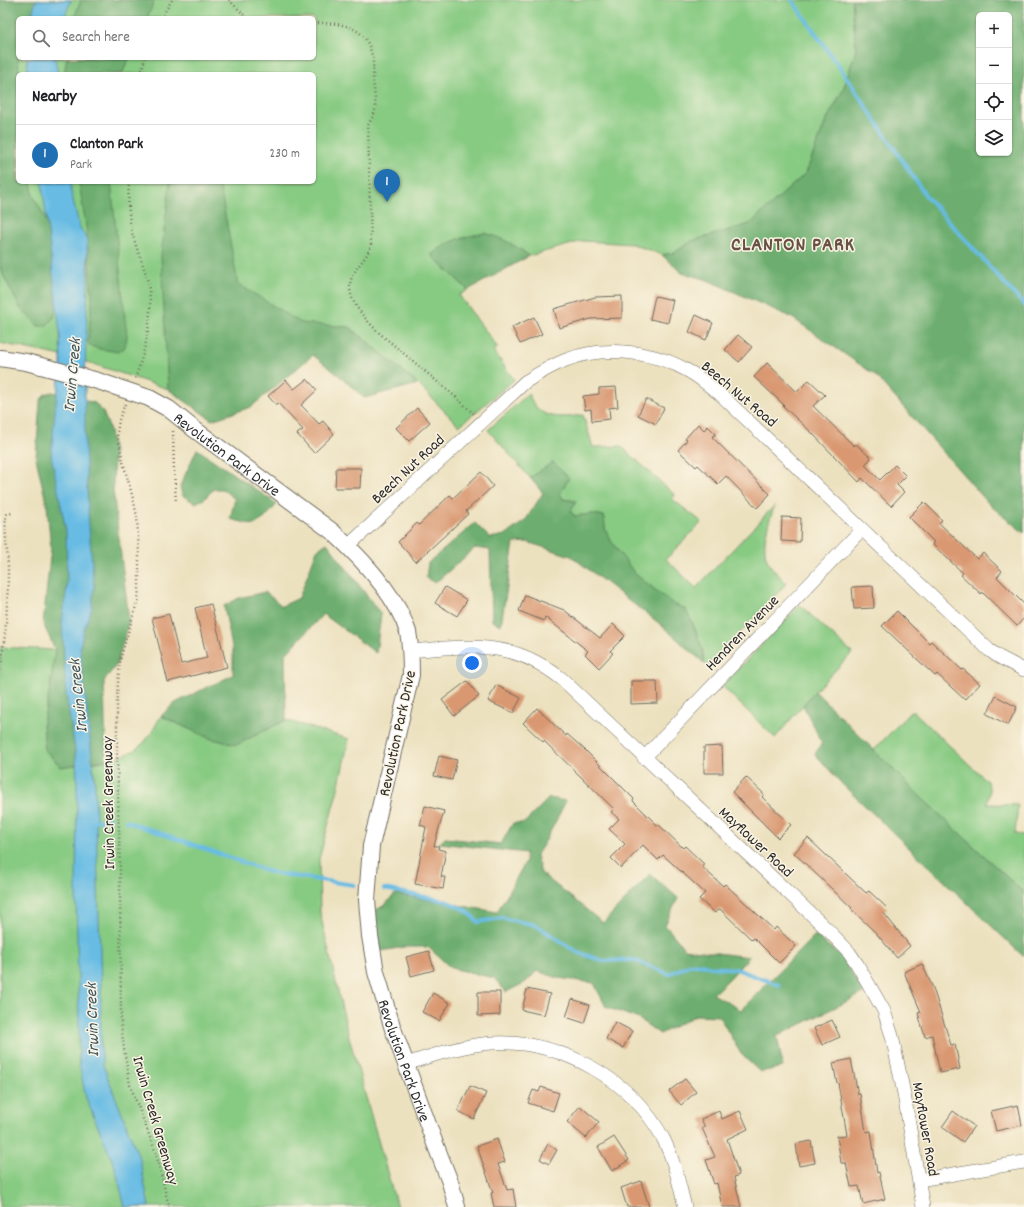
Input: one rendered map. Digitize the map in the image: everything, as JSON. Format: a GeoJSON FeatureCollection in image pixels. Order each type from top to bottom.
{"type":"FeatureCollection","features":[{"type":"Feature","properties":{"kind":"street","name":"Beech Nut Road"},"geometry":{"type":"LineString","coordinates":[[348,546],[525,382],[545,369],[567,360],[591,354],[615,352],[640,354],[663,359],[691,372],[736,408],[989,650],[1024,670]]}},
{"type":"Feature","properties":{"kind":"street","name":"Revolution Park Drive"},"geometry":{"type":"LineString","coordinates":[[0,358],[26,362],[98,381],[150,398],[169,409],[219,448],[310,514],[348,546],[372,573],[398,610],[408,634],[411,651],[411,675],[371,846],[367,900],[370,936],[376,972],[392,1026],[450,1182],[457,1207]]}},
{"type":"Feature","properties":{"kind":"street","name":"Hendren Avenue"},"geometry":{"type":"LineString","coordinates":[[644,758],[862,529]]}},
{"type":"Feature","properties":{"kind":"street","name":"Mayflower Road"},"geometry":{"type":"LineString","coordinates":[[411,651],[461,646],[487,647],[510,651],[533,660],[562,679],[830,932],[849,952],[884,1011],[892,1036],[923,1207]]}},
{"type":"Feature","properties":{"kind":"street"},"geometry":{"type":"LineString","coordinates":[[406,1064],[443,1052],[494,1043],[516,1044],[540,1048],[553,1051],[579,1061],[600,1073],[624,1091],[642,1109],[657,1129],[674,1164],[684,1207]]}},
{"type":"Feature","properties":{"kind":"street"},"geometry":{"type":"LineString","coordinates":[[919,1180],[1024,1162]]}},
{"type":"Feature","properties":{"kind":"path"},"geometry":{"type":"LineString","coordinates":[[163,16],[172,0]]}},
{"type":"Feature","properties":{"kind":"path"},"geometry":{"type":"LineString","coordinates":[[229,0],[245,16]]}},
{"type":"Feature","properties":{"kind":"path"},"geometry":{"type":"LineString","coordinates":[[316,23],[340,23],[352,28],[363,37],[372,54],[375,112],[368,125],[370,246],[367,256],[353,275],[350,282],[352,298],[377,331],[476,416]]}},
{"type":"Feature","properties":{"kind":"path"},"geometry":{"type":"LineString","coordinates":[[142,72],[144,60]]}},
{"type":"Feature","properties":{"kind":"path"},"geometry":{"type":"LineString","coordinates":[[129,184],[128,200],[131,228],[146,276],[150,305],[146,346],[133,382]]}},
{"type":"Feature","properties":{"kind":"path","name":"Irwin Creek Greenway"},"geometry":{"type":"LineString","coordinates":[[127,399],[118,426],[119,442],[137,517],[139,542],[139,581],[138,598],[120,660],[118,680],[117,751],[120,874],[121,1026],[130,1085],[156,1153],[169,1207]]}},
{"type":"Feature","properties":{"kind":"path"},"geometry":{"type":"LineString","coordinates":[[174,429],[176,502]]}},
{"type":"Feature","properties":{"kind":"path"},"geometry":{"type":"LineString","coordinates":[[0,670],[7,602],[8,565],[5,522],[7,514],[13,513]]}},
{"type":"Feature","properties":{"kind":"green space","name":"CLANTON PARK"},"geometry":{"type":"Polygon","coordinates":[[[0,0],[852,0],[856,50],[843,90],[826,121],[806,173],[750,224],[692,241],[674,253],[662,255],[633,244],[583,241],[529,256],[519,248],[459,281],[468,290],[459,295],[498,348],[493,350],[514,380],[459,426],[418,384],[350,327],[212,420],[168,389],[81,360],[0,343],[0,0]]]}},
{"type":"Feature","properties":{"kind":"green space"},"geometry":{"type":"Polygon","coordinates":[[[0,0],[40,0],[38,6],[29,16],[16,16],[16,60],[18,60],[19,72],[16,72],[16,184],[31,184],[33,195],[52,231],[63,277],[54,318],[46,326],[38,326],[20,308],[0,269],[0,0]]]}},
{"type":"Feature","properties":{"kind":"green space"},"geometry":{"type":"Polygon","coordinates":[[[81,0],[155,0],[148,16],[75,16],[81,0]]]}},
{"type":"Feature","properties":{"kind":"green space"},"geometry":{"type":"Polygon","coordinates":[[[852,0],[1024,0],[1024,533],[991,506],[875,375],[791,317],[705,279],[682,273],[662,255],[674,253],[692,241],[750,224],[806,173],[826,121],[843,90],[856,50],[852,0]]]}},
{"type":"Feature","properties":{"kind":"green space"},"geometry":{"type":"Polygon","coordinates":[[[67,60],[128,60],[123,72],[64,72],[67,60]]]}},
{"type":"Feature","properties":{"kind":"green space"},"geometry":{"type":"Polygon","coordinates":[[[79,184],[111,184],[127,337],[125,347],[119,352],[90,346],[88,341],[92,301],[86,226],[79,184]]]}},
{"type":"Feature","properties":{"kind":"green space"},"geometry":{"type":"Polygon","coordinates":[[[170,184],[219,184],[238,284],[301,323],[349,327],[418,384],[364,398],[313,355],[251,407],[212,420],[168,389],[161,256],[170,184]]]}},
{"type":"Feature","properties":{"kind":"green space"},"geometry":{"type":"Polygon","coordinates":[[[485,233],[508,242],[529,256],[468,290],[431,255],[456,240],[485,233]]]}},
{"type":"Feature","properties":{"kind":"green space"},"geometry":{"type":"Polygon","coordinates":[[[52,392],[95,403],[103,412],[109,427],[114,452],[113,490],[129,620],[117,664],[104,681],[106,760],[61,767],[45,750],[43,723],[50,689],[55,650],[43,623],[51,548],[47,506],[36,458],[40,401],[45,394],[52,392]]]}},
{"type":"Feature","properties":{"kind":"green space"},"geometry":{"type":"Polygon","coordinates":[[[528,394],[537,408],[552,416],[583,415],[593,447],[621,446],[675,495],[672,499],[702,522],[666,559],[696,588],[775,505],[768,524],[765,544],[766,557],[778,575],[787,583],[708,667],[704,663],[703,651],[693,624],[685,609],[673,604],[635,574],[611,541],[605,529],[604,516],[593,514],[574,516],[571,511],[576,501],[563,499],[560,494],[569,478],[553,462],[530,478],[488,430],[528,394]]]}},
{"type":"Feature","properties":{"kind":"green space"},"geometry":{"type":"Polygon","coordinates":[[[197,449],[277,504],[265,518],[254,525],[230,519],[235,499],[222,489],[214,489],[204,499],[195,503],[182,495],[180,486],[197,449]]]}},
{"type":"Feature","properties":{"kind":"green space"},"geometry":{"type":"Polygon","coordinates":[[[553,462],[569,478],[560,494],[563,499],[576,501],[571,511],[574,516],[593,514],[604,516],[605,529],[611,541],[635,574],[673,604],[685,609],[693,624],[703,651],[704,663],[660,624],[571,556],[527,542],[514,543],[501,625],[492,621],[490,550],[475,548],[435,583],[426,578],[428,563],[475,523],[490,538],[505,535],[525,521],[543,493],[530,478],[553,462]]]}},
{"type":"Feature","properties":{"kind":"green space"},"geometry":{"type":"Polygon","coordinates":[[[327,543],[381,614],[376,653],[323,614],[285,655],[286,720],[236,745],[209,738],[161,716],[175,703],[233,675],[233,652],[224,606],[239,598],[265,592],[282,606],[299,598],[317,550],[327,543]]]}},
{"type":"Feature","properties":{"kind":"green space"},"geometry":{"type":"Polygon","coordinates":[[[800,605],[852,653],[815,691],[775,738],[722,686],[800,605]]]}},
{"type":"Feature","properties":{"kind":"green space"},"geometry":{"type":"Polygon","coordinates":[[[0,647],[55,650],[50,689],[43,723],[45,750],[61,767],[106,760],[129,753],[146,740],[161,716],[209,738],[236,745],[286,720],[349,739],[338,789],[319,859],[320,913],[347,1030],[397,1207],[0,1207],[0,647]]]}},
{"type":"Feature","properties":{"kind":"green space"},"geometry":{"type":"Polygon","coordinates":[[[815,691],[922,798],[1024,893],[1024,957],[843,785],[815,754],[822,743],[803,705],[815,691]]]}},
{"type":"Feature","properties":{"kind":"green space"},"geometry":{"type":"Polygon","coordinates":[[[912,710],[987,781],[990,790],[987,804],[1018,805],[1015,834],[1024,835],[1024,893],[926,802],[874,750],[912,710]]]}},
{"type":"Feature","properties":{"kind":"green space"},"geometry":{"type":"Polygon","coordinates":[[[549,798],[566,801],[536,856],[541,873],[603,923],[650,874],[678,898],[665,925],[685,949],[749,957],[713,994],[741,1010],[815,935],[842,957],[864,993],[777,1036],[783,1067],[760,1072],[741,1054],[719,1016],[696,1015],[660,1034],[639,1019],[606,1007],[594,983],[558,978],[537,971],[526,982],[506,992],[494,978],[451,968],[428,947],[404,947],[381,951],[377,929],[376,910],[385,905],[395,894],[497,912],[526,861],[526,853],[440,843],[445,838],[501,844],[513,823],[524,823],[549,798]]]}},
{"type":"Feature","properties":{"kind":"water"},"geometry":{"type":"Polygon","coordinates":[[[36,0],[71,0],[65,16],[32,16],[36,0]]]}},
{"type":"Feature","properties":{"kind":"water"},"geometry":{"type":"Polygon","coordinates":[[[27,60],[55,60],[58,72],[28,72],[27,60]]]}},
{"type":"Feature","properties":{"kind":"water","name":"Irwin Creek"},"geometry":{"type":"Polygon","coordinates":[[[42,184],[71,184],[71,191],[79,226],[87,239],[88,283],[85,371],[85,444],[89,527],[94,586],[92,608],[84,629],[80,647],[95,784],[101,984],[101,1046],[103,1065],[140,1160],[149,1207],[125,1207],[115,1167],[86,1098],[79,1064],[76,896],[76,756],[66,694],[62,622],[67,586],[66,531],[51,455],[61,364],[60,333],[42,184]]]}},
{"type":"Feature","properties":{"kind":"building"},"geometry":{"type":"Polygon","coordinates":[[[622,296],[622,318],[591,319],[559,328],[554,309],[595,297],[622,296]]]}},
{"type":"Feature","properties":{"kind":"building"},"geometry":{"type":"Polygon","coordinates":[[[655,296],[673,300],[668,323],[650,319],[655,296]]]}},
{"type":"Feature","properties":{"kind":"building"},"geometry":{"type":"Polygon","coordinates":[[[696,315],[713,323],[706,340],[689,332],[696,315]]]}},
{"type":"Feature","properties":{"kind":"building"},"geometry":{"type":"Polygon","coordinates":[[[534,317],[542,334],[520,344],[512,327],[534,317]]]}},
{"type":"Feature","properties":{"kind":"building"},"geometry":{"type":"Polygon","coordinates":[[[738,335],[752,347],[739,362],[725,350],[738,335]]]}},
{"type":"Feature","properties":{"kind":"building"},"geometry":{"type":"Polygon","coordinates":[[[767,363],[797,392],[809,380],[825,395],[813,406],[854,446],[856,444],[871,458],[865,465],[880,480],[895,465],[906,476],[897,485],[904,492],[891,506],[862,478],[859,482],[812,433],[783,406],[784,405],[754,377],[767,363]]]}},
{"type":"Feature","properties":{"kind":"building"},"geometry":{"type":"Polygon","coordinates":[[[307,379],[317,390],[301,405],[319,424],[323,421],[334,434],[314,453],[297,434],[303,430],[278,403],[276,405],[268,396],[286,380],[294,389],[307,379]]]}},
{"type":"Feature","properties":{"kind":"building"},"geometry":{"type":"Polygon","coordinates":[[[616,387],[618,407],[609,408],[610,419],[592,421],[591,409],[585,410],[583,396],[599,394],[599,388],[616,387]]]}},
{"type":"Feature","properties":{"kind":"building"},"geometry":{"type":"Polygon","coordinates":[[[646,399],[664,408],[656,424],[638,415],[646,399]]]}},
{"type":"Feature","properties":{"kind":"building"},"geometry":{"type":"Polygon","coordinates":[[[417,408],[430,422],[409,441],[396,428],[417,408]]]}},
{"type":"Feature","properties":{"kind":"building"},"geometry":{"type":"Polygon","coordinates":[[[698,424],[704,430],[708,426],[716,434],[712,437],[770,494],[757,508],[726,476],[718,484],[698,465],[696,467],[678,450],[698,424]]]}},
{"type":"Feature","properties":{"kind":"building"},"geometry":{"type":"Polygon","coordinates":[[[336,468],[361,468],[360,488],[335,488],[336,468]]]}},
{"type":"Feature","properties":{"kind":"building"},"geometry":{"type":"Polygon","coordinates":[[[481,472],[493,486],[466,511],[468,514],[416,562],[398,542],[417,523],[419,525],[450,495],[453,498],[481,472]]]}},
{"type":"Feature","properties":{"kind":"building"},"geometry":{"type":"Polygon","coordinates":[[[924,502],[942,520],[939,523],[977,559],[983,553],[1002,571],[997,577],[1024,604],[1024,618],[1017,626],[982,592],[981,594],[961,575],[963,573],[932,544],[934,542],[909,517],[924,502]]]}},
{"type":"Feature","properties":{"kind":"building"},"geometry":{"type":"Polygon","coordinates":[[[782,517],[801,518],[800,542],[781,541],[782,517]]]}},
{"type":"Feature","properties":{"kind":"building"},"geometry":{"type":"Polygon","coordinates":[[[873,586],[874,608],[854,609],[852,587],[873,586]]]}},
{"type":"Feature","properties":{"kind":"building"},"geometry":{"type":"Polygon","coordinates":[[[445,587],[467,600],[457,616],[435,603],[445,587]]]}},
{"type":"Feature","properties":{"kind":"building"},"geometry":{"type":"Polygon","coordinates":[[[525,595],[564,610],[600,638],[613,624],[625,636],[610,651],[613,653],[599,668],[585,654],[588,651],[545,617],[544,621],[519,611],[525,595]]]}},
{"type":"Feature","properties":{"kind":"building"},"geometry":{"type":"Polygon","coordinates":[[[211,604],[227,667],[168,682],[152,618],[169,614],[181,664],[207,658],[195,608],[211,604]]]}},
{"type":"Feature","properties":{"kind":"building"},"geometry":{"type":"Polygon","coordinates":[[[897,611],[929,643],[931,641],[962,670],[963,669],[980,684],[965,700],[937,674],[935,676],[882,626],[897,611]]]}},
{"type":"Feature","properties":{"kind":"building"},"geometry":{"type":"Polygon","coordinates":[[[467,681],[479,696],[454,716],[442,700],[467,681]]]}},
{"type":"Feature","properties":{"kind":"building"},"geometry":{"type":"Polygon","coordinates":[[[631,681],[657,681],[658,703],[631,704],[631,681]]]}},
{"type":"Feature","properties":{"kind":"building"},"geometry":{"type":"Polygon","coordinates":[[[496,685],[521,698],[513,713],[488,701],[496,685]]]}},
{"type":"Feature","properties":{"kind":"building"},"geometry":{"type":"Polygon","coordinates":[[[996,696],[1017,707],[1008,725],[987,714],[996,696]]]}},
{"type":"Feature","properties":{"kind":"building"},"geometry":{"type":"Polygon","coordinates":[[[537,708],[566,736],[567,734],[585,750],[634,799],[633,801],[657,825],[658,824],[683,848],[685,846],[704,864],[702,867],[723,886],[725,884],[774,930],[776,927],[796,946],[779,963],[754,938],[752,940],[720,909],[715,913],[699,899],[705,893],[663,855],[658,860],[643,845],[621,868],[611,858],[625,844],[609,829],[619,819],[611,812],[614,809],[544,741],[543,742],[523,723],[537,708]]]}},
{"type":"Feature","properties":{"kind":"building"},"geometry":{"type":"Polygon","coordinates":[[[722,746],[723,773],[704,773],[704,747],[722,746]]]}},
{"type":"Feature","properties":{"kind":"building"},"geometry":{"type":"Polygon","coordinates":[[[439,756],[457,760],[452,780],[434,776],[439,756]]]}},
{"type":"Feature","properties":{"kind":"building"},"geometry":{"type":"Polygon","coordinates":[[[746,777],[764,794],[762,797],[791,825],[778,838],[732,792],[746,777]]]}},
{"type":"Feature","properties":{"kind":"building"},"geometry":{"type":"Polygon","coordinates":[[[425,806],[444,811],[434,846],[439,846],[438,849],[446,851],[441,877],[445,877],[443,889],[415,884],[426,827],[420,825],[425,806]]]}},
{"type":"Feature","properties":{"kind":"building"},"geometry":{"type":"Polygon","coordinates":[[[808,838],[866,893],[869,891],[887,908],[883,912],[910,946],[897,958],[875,932],[851,909],[852,908],[794,853],[808,838]]]}},
{"type":"Feature","properties":{"kind":"building"},"geometry":{"type":"Polygon","coordinates":[[[429,951],[434,970],[411,976],[406,957],[429,951]]]}},
{"type":"Feature","properties":{"kind":"building"},"geometry":{"type":"Polygon","coordinates":[[[922,964],[933,988],[951,1045],[955,1044],[960,1069],[940,1073],[932,1035],[925,1037],[918,1013],[921,1012],[904,972],[922,964]]]}},
{"type":"Feature","properties":{"kind":"building"},"geometry":{"type":"Polygon","coordinates":[[[527,989],[550,994],[544,1015],[522,1010],[527,989]]]}},
{"type":"Feature","properties":{"kind":"building"},"geometry":{"type":"Polygon","coordinates":[[[478,992],[500,992],[500,1015],[478,1016],[478,992]]]}},
{"type":"Feature","properties":{"kind":"building"},"geometry":{"type":"Polygon","coordinates":[[[433,993],[450,1003],[439,1021],[422,1012],[433,993]]]}},
{"type":"Feature","properties":{"kind":"building"},"geometry":{"type":"Polygon","coordinates":[[[572,999],[590,1005],[584,1023],[566,1017],[572,999]]]}},
{"type":"Feature","properties":{"kind":"building"},"geometry":{"type":"Polygon","coordinates":[[[832,1020],[840,1037],[822,1045],[814,1028],[832,1020]]]}},
{"type":"Feature","properties":{"kind":"building"},"geometry":{"type":"Polygon","coordinates":[[[615,1022],[632,1031],[623,1048],[606,1039],[615,1022]]]}},
{"type":"Feature","properties":{"kind":"building"},"geometry":{"type":"Polygon","coordinates":[[[851,1059],[858,1094],[860,1094],[866,1132],[871,1131],[877,1173],[879,1172],[885,1199],[863,1204],[859,1186],[851,1187],[846,1163],[841,1163],[837,1136],[847,1135],[833,1063],[851,1059]]]}},
{"type":"Feature","properties":{"kind":"building"},"geometry":{"type":"Polygon","coordinates":[[[685,1079],[696,1092],[681,1105],[669,1091],[685,1079]]]}},
{"type":"Feature","properties":{"kind":"building"},"geometry":{"type":"Polygon","coordinates":[[[470,1086],[486,1093],[474,1119],[458,1111],[470,1086]]]}},
{"type":"Feature","properties":{"kind":"building"},"geometry":{"type":"Polygon","coordinates":[[[541,1087],[559,1093],[553,1111],[528,1103],[533,1090],[539,1092],[541,1087]]]}},
{"type":"Feature","properties":{"kind":"building"},"geometry":{"type":"Polygon","coordinates":[[[1018,1105],[1022,1125],[996,1131],[991,1111],[1018,1105]]]}},
{"type":"Feature","properties":{"kind":"building"},"geometry":{"type":"Polygon","coordinates":[[[580,1106],[599,1122],[586,1138],[567,1122],[580,1106]]]}},
{"type":"Feature","properties":{"kind":"building"},"geometry":{"type":"Polygon","coordinates":[[[719,1111],[722,1119],[740,1111],[748,1129],[727,1139],[739,1175],[734,1177],[741,1207],[722,1207],[717,1183],[714,1184],[706,1160],[715,1157],[702,1128],[705,1127],[701,1119],[719,1111]]]}},
{"type":"Feature","properties":{"kind":"building"},"geometry":{"type":"Polygon","coordinates":[[[953,1111],[974,1126],[963,1142],[942,1127],[953,1111]]]}},
{"type":"Feature","properties":{"kind":"building"},"geometry":{"type":"Polygon","coordinates":[[[614,1137],[629,1160],[612,1171],[598,1147],[614,1137]]]}},
{"type":"Feature","properties":{"kind":"building"},"geometry":{"type":"Polygon","coordinates":[[[497,1139],[505,1162],[498,1164],[507,1190],[513,1189],[516,1207],[494,1207],[491,1193],[493,1193],[477,1146],[497,1139]]]}},
{"type":"Feature","properties":{"kind":"building"},"geometry":{"type":"Polygon","coordinates":[[[811,1141],[815,1163],[799,1166],[796,1144],[811,1141]]]}},
{"type":"Feature","properties":{"kind":"building"},"geometry":{"type":"Polygon","coordinates":[[[548,1144],[557,1150],[549,1164],[540,1159],[548,1144]]]}},
{"type":"Feature","properties":{"kind":"building"},"geometry":{"type":"Polygon","coordinates":[[[641,1181],[649,1207],[627,1207],[621,1188],[641,1181]]]}},
{"type":"Feature","properties":{"kind":"waterway"},"geometry":{"type":"LineString","coordinates":[[792,0],[847,78],[926,196],[1024,305]]}},
{"type":"Feature","properties":{"kind":"waterway"},"geometry":{"type":"LineString","coordinates":[[93,821],[110,819]]}},
{"type":"Feature","properties":{"kind":"waterway"},"geometry":{"type":"LineString","coordinates":[[126,821],[273,873],[354,885]]}},
{"type":"Feature","properties":{"kind":"waterway"},"geometry":{"type":"LineString","coordinates":[[384,889],[445,901],[466,910],[478,922],[502,918],[536,925],[577,952],[603,961],[634,960],[669,974],[689,965],[701,964],[711,967],[736,969],[779,985]]}},
{"type":"Feature","properties":{"kind":"place","name":"Clanton Park"},"geometry":{"type":"Point","coordinates":[387,202]}},
{"type":"Feature","properties":{"kind":"district","name":"CLANTON PARK"},"geometry":{"type":"Point","coordinates":[793,243]}}]}
